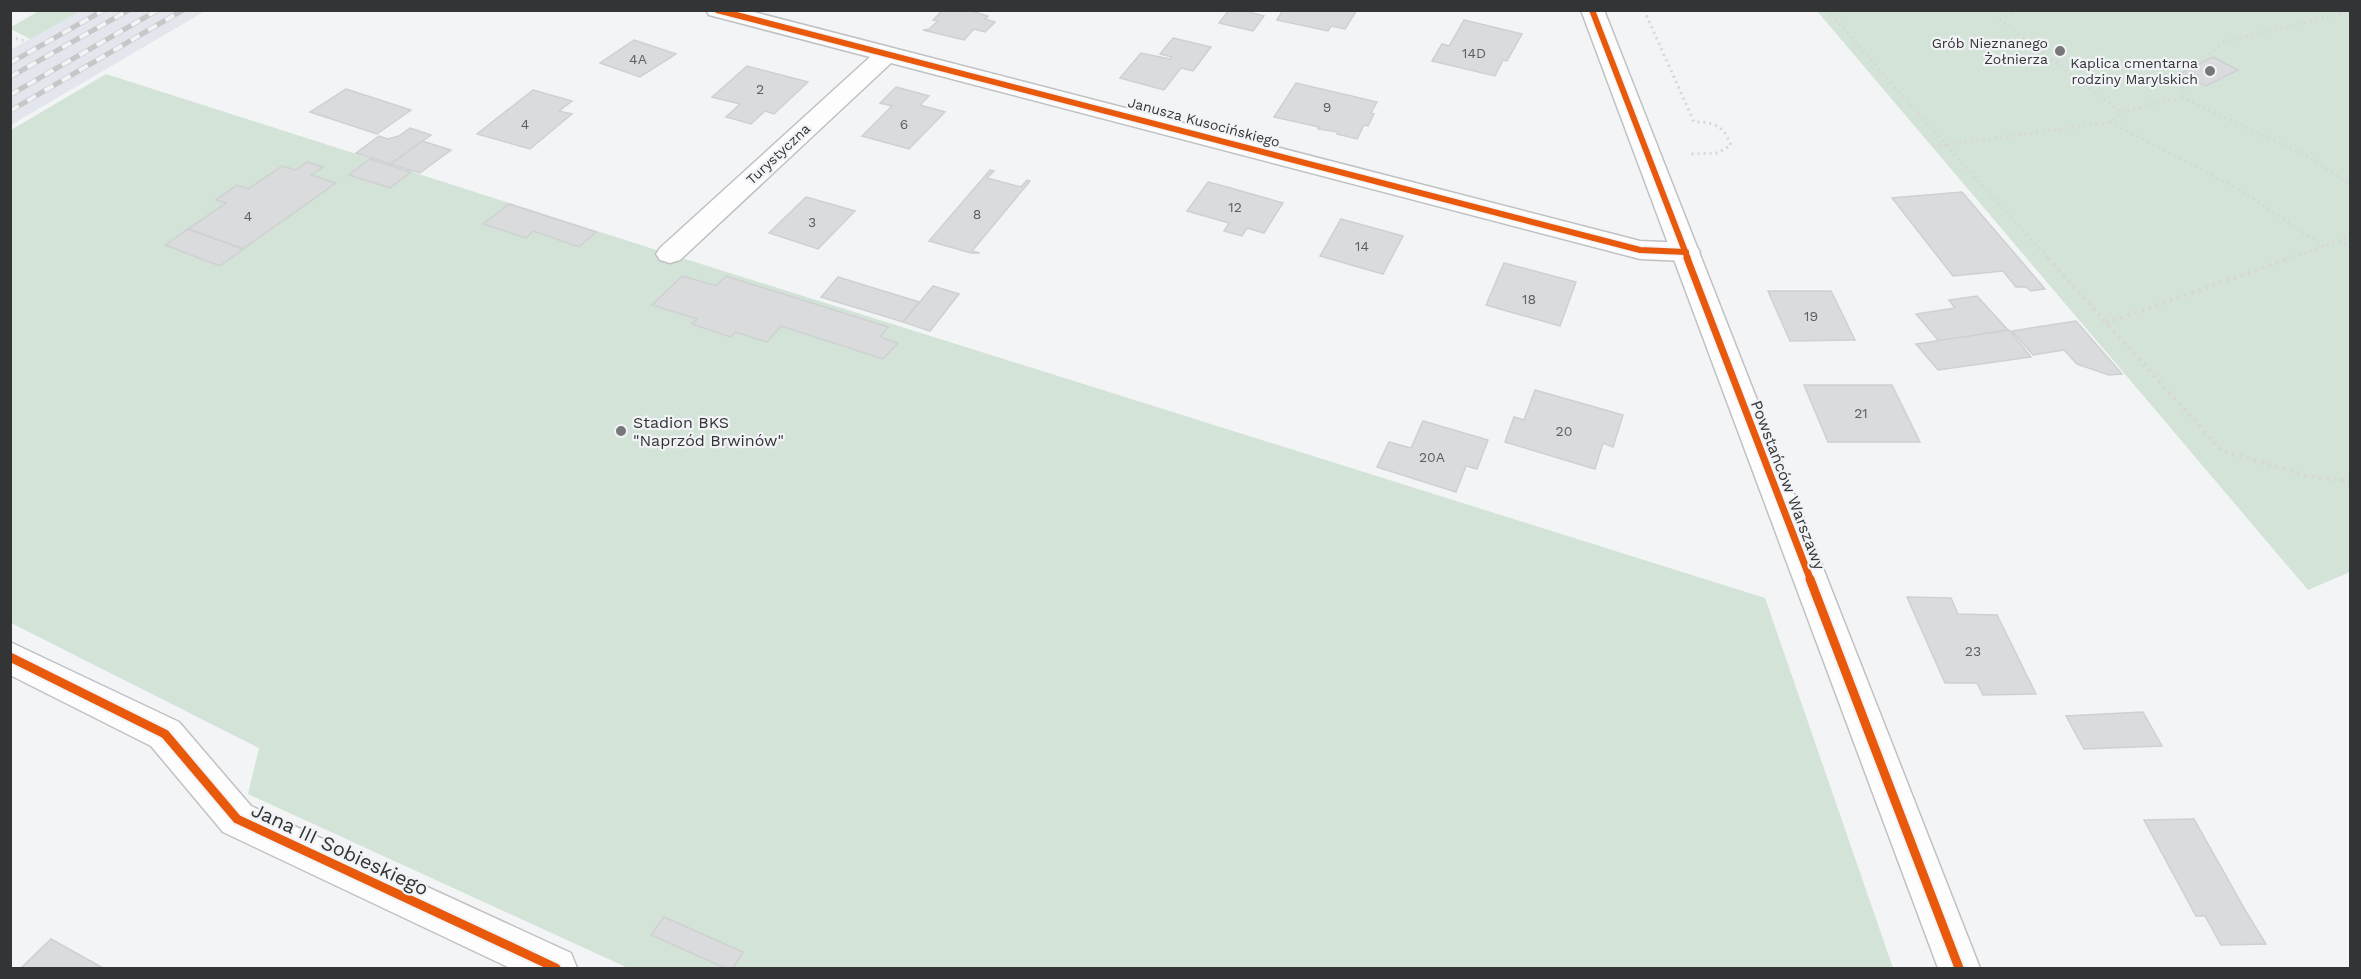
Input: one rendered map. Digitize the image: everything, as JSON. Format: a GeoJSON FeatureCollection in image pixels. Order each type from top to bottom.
{"type":"FeatureCollection","features":[{"type":"Feature","properties":{"kind":"street","name":"Janusza Kusocińskiego"},"geometry":{"type":"LineString","coordinates":[[717,10],[1640,250],[1686,252]]}},
{"type":"Feature","properties":{"kind":"street","name":"Powstańców Warszawy"},"geometry":{"type":"LineString","coordinates":[[1592,10],[1959,969]]}},
{"type":"Feature","properties":{"kind":"street","name":"Turystyczna"},"geometry":{"type":"LineString","coordinates":[[670,254],[887,54]]}},
{"type":"Feature","properties":{"kind":"street","name":"Jana III Sobieskiego"},"geometry":{"type":"LineString","coordinates":[[10,657],[165,734],[237,819],[556,969]]}},
{"type":"Feature","properties":{"kind":"path"},"geometry":{"type":"LineString","coordinates":[[1644,10],[1694,122],[1720,124],[1731,146],[1720,153],[1679,152]]}},
{"type":"Feature","properties":{"kind":"path"},"geometry":{"type":"LineString","coordinates":[[1827,10],[2221,450],[2307,476],[2350,481]]}},
{"type":"Feature","properties":{"kind":"path"},"geometry":{"type":"LineString","coordinates":[[2017,10],[2000,20],[2121,112]]}},
{"type":"Feature","properties":{"kind":"path"},"geometry":{"type":"LineString","coordinates":[[2181,97],[2184,96],[2180,78],[2224,42],[2350,11]]}},
{"type":"Feature","properties":{"kind":"path"},"geometry":{"type":"LineString","coordinates":[[10,37],[25,41]]}},
{"type":"Feature","properties":{"kind":"path"},"geometry":{"type":"LineString","coordinates":[[1933,145],[2110,122],[2121,112],[2181,97],[2308,156],[2350,185]]}},
{"type":"Feature","properties":{"kind":"path"},"geometry":{"type":"LineString","coordinates":[[2110,122],[2240,190],[2325,247]]}},
{"type":"Feature","properties":{"kind":"path"},"geometry":{"type":"LineString","coordinates":[[2106,323],[2350,237]]}},
{"type":"Feature","properties":{"kind":"path"},"geometry":{"type":"LineString","coordinates":[[2339,241],[2350,248]]}},
{"type":"Feature","properties":{"kind":"shaded area"},"geometry":{"type":"Polygon","coordinates":[[[81,11],[205,11],[11,125],[10,50],[81,11]]]}},
{"type":"Feature","properties":{"kind":"green space"},"geometry":{"type":"Polygon","coordinates":[[[39,11],[81,11],[30,39],[11,29],[39,11]]]}},
{"type":"Feature","properties":{"kind":"green space"},"geometry":{"type":"Polygon","coordinates":[[[1817,11],[2350,11],[2350,572],[2308,590],[1817,11]]]}},
{"type":"Feature","properties":{"kind":"green space","name":"Stadion BKS \"Naprzód Brwinów\""},"geometry":{"type":"Polygon","coordinates":[[[106,74],[647,247],[1765,598],[1893,968],[628,968],[248,794],[259,748],[11,623],[11,130],[106,74]]]}},
{"type":"Feature","properties":{"kind":"building"},"geometry":{"type":"Polygon","coordinates":[[[943,10],[968,10],[988,16],[985,19],[995,22],[985,32],[974,29],[964,40],[923,30],[929,29],[938,21],[933,20],[943,10]]]}},
{"type":"Feature","properties":{"kind":"building"},"geometry":{"type":"Polygon","coordinates":[[[1229,10],[1241,10],[1264,16],[1253,31],[1219,23],[1229,10]]]}},
{"type":"Feature","properties":{"kind":"building"},"geometry":{"type":"Polygon","coordinates":[[[1283,10],[1357,10],[1345,29],[1331,26],[1328,31],[1277,20],[1283,10]]]}},
{"type":"Feature","properties":{"kind":"building"},"geometry":{"type":"Polygon","coordinates":[[[1464,20],[1522,34],[1507,61],[1503,60],[1495,76],[1432,61],[1442,44],[1449,46],[1464,20]]]}},
{"type":"Feature","properties":{"kind":"building"},"geometry":{"type":"Polygon","coordinates":[[[1173,38],[1211,47],[1193,71],[1181,68],[1164,90],[1120,78],[1141,53],[1170,59],[1172,57],[1160,54],[1173,38]]]}},
{"type":"Feature","properties":{"kind":"building"},"geometry":{"type":"Polygon","coordinates":[[[634,40],[676,54],[640,77],[600,63],[634,40]]]}},
{"type":"Feature","properties":{"kind":"building","name":"Kaplica cmentarna rodziny Marylskich"},"geometry":{"type":"Polygon","coordinates":[[[2213,57],[2238,70],[2206,86],[2181,73],[2213,57]]]}},
{"type":"Feature","properties":{"kind":"building"},"geometry":{"type":"Polygon","coordinates":[[[747,66],[808,82],[774,114],[765,111],[751,124],[726,117],[740,104],[712,97],[747,66]]]}},
{"type":"Feature","properties":{"kind":"building"},"geometry":{"type":"Polygon","coordinates":[[[1296,83],[1377,102],[1371,113],[1374,114],[1368,126],[1364,125],[1357,139],[1337,134],[1338,132],[1274,117],[1296,83]]]}},
{"type":"Feature","properties":{"kind":"building"},"geometry":{"type":"Polygon","coordinates":[[[896,87],[929,96],[920,105],[945,112],[909,149],[862,136],[892,106],[880,103],[896,87]]]}},
{"type":"Feature","properties":{"kind":"building"},"geometry":{"type":"Polygon","coordinates":[[[346,89],[411,110],[377,134],[310,112],[346,89]]]}},
{"type":"Feature","properties":{"kind":"building"},"geometry":{"type":"Polygon","coordinates":[[[533,90],[572,101],[559,111],[572,114],[530,149],[477,134],[533,90]]]}},
{"type":"Feature","properties":{"kind":"building"},"geometry":{"type":"Polygon","coordinates":[[[410,128],[431,135],[391,164],[356,153],[379,136],[388,139],[399,136],[410,128]]]}},
{"type":"Feature","properties":{"kind":"building"},"geometry":{"type":"Polygon","coordinates":[[[422,141],[451,150],[420,173],[391,164],[422,141]]]}},
{"type":"Feature","properties":{"kind":"building"},"geometry":{"type":"Polygon","coordinates":[[[370,159],[411,172],[390,188],[349,175],[370,159]]]}},
{"type":"Feature","properties":{"kind":"building"},"geometry":{"type":"Polygon","coordinates":[[[307,162],[323,167],[311,175],[336,183],[243,249],[188,229],[226,203],[216,200],[237,185],[248,189],[282,166],[296,170],[307,162]]]}},
{"type":"Feature","properties":{"kind":"building"},"geometry":{"type":"Polygon","coordinates":[[[990,170],[994,171],[987,178],[1021,187],[1027,180],[1030,181],[972,251],[980,253],[971,253],[929,241],[990,170]]]}},
{"type":"Feature","properties":{"kind":"building"},"geometry":{"type":"Polygon","coordinates":[[[1208,182],[1283,203],[1264,233],[1247,228],[1242,236],[1224,231],[1229,223],[1187,211],[1208,182]]]}},
{"type":"Feature","properties":{"kind":"building"},"geometry":{"type":"Polygon","coordinates":[[[1962,192],[2045,289],[2031,291],[2026,287],[2016,287],[2003,271],[1953,276],[1892,198],[1962,192]]]}},
{"type":"Feature","properties":{"kind":"building"},"geometry":{"type":"Polygon","coordinates":[[[806,197],[855,211],[818,249],[769,233],[806,197]]]}},
{"type":"Feature","properties":{"kind":"building"},"geometry":{"type":"Polygon","coordinates":[[[509,204],[596,232],[579,247],[533,231],[526,238],[483,224],[509,204]]]}},
{"type":"Feature","properties":{"kind":"building"},"geometry":{"type":"Polygon","coordinates":[[[1341,219],[1403,236],[1383,274],[1320,256],[1341,219]]]}},
{"type":"Feature","properties":{"kind":"building"},"geometry":{"type":"Polygon","coordinates":[[[188,229],[243,249],[220,266],[165,245],[188,229]]]}},
{"type":"Feature","properties":{"kind":"building"},"geometry":{"type":"Polygon","coordinates":[[[1504,263],[1576,282],[1560,326],[1486,305],[1504,263]]]}},
{"type":"Feature","properties":{"kind":"building"},"geometry":{"type":"Polygon","coordinates":[[[682,276],[716,286],[726,276],[888,327],[880,337],[898,343],[883,359],[781,326],[767,342],[735,332],[731,337],[692,324],[697,319],[652,305],[682,276]]]}},
{"type":"Feature","properties":{"kind":"building"},"geometry":{"type":"Polygon","coordinates":[[[838,277],[919,302],[903,322],[821,297],[838,277]]]}},
{"type":"Feature","properties":{"kind":"building"},"geometry":{"type":"Polygon","coordinates":[[[933,286],[959,294],[930,331],[903,322],[933,286]]]}},
{"type":"Feature","properties":{"kind":"building"},"geometry":{"type":"Polygon","coordinates":[[[1768,291],[1831,291],[1855,340],[1790,341],[1768,291]]]}},
{"type":"Feature","properties":{"kind":"building"},"geometry":{"type":"Polygon","coordinates":[[[1977,296],[2008,330],[1939,341],[1916,314],[1955,308],[1949,300],[1977,296]]]}},
{"type":"Feature","properties":{"kind":"building"},"geometry":{"type":"Polygon","coordinates":[[[2076,321],[2122,374],[2109,375],[2077,364],[2064,350],[2033,355],[2012,331],[2076,321]]]}},
{"type":"Feature","properties":{"kind":"building"},"geometry":{"type":"Polygon","coordinates":[[[2009,330],[2031,357],[1938,370],[1916,344],[2009,330]]]}},
{"type":"Feature","properties":{"kind":"building"},"geometry":{"type":"Polygon","coordinates":[[[1804,385],[1892,385],[1920,442],[1828,442],[1804,385]]]}},
{"type":"Feature","properties":{"kind":"building"},"geometry":{"type":"Polygon","coordinates":[[[1535,390],[1623,415],[1613,447],[1603,443],[1595,469],[1505,442],[1514,417],[1524,420],[1535,390]]]}},
{"type":"Feature","properties":{"kind":"building"},"geometry":{"type":"Polygon","coordinates":[[[1423,421],[1488,440],[1477,469],[1466,466],[1456,492],[1377,467],[1389,442],[1411,448],[1423,421]]]}},
{"type":"Feature","properties":{"kind":"building"},"geometry":{"type":"Polygon","coordinates":[[[1907,597],[1951,598],[1958,614],[1997,615],[2036,694],[1983,695],[1977,683],[1945,683],[1907,597]]]}},
{"type":"Feature","properties":{"kind":"building"},"geometry":{"type":"Polygon","coordinates":[[[2143,712],[2162,746],[2084,749],[2066,716],[2143,712]]]}},
{"type":"Feature","properties":{"kind":"building"},"geometry":{"type":"Polygon","coordinates":[[[2194,819],[2266,944],[2221,945],[2205,916],[2196,916],[2144,820],[2194,819]]]}},
{"type":"Feature","properties":{"kind":"building"},"geometry":{"type":"Polygon","coordinates":[[[664,917],[743,952],[733,968],[725,968],[651,935],[664,917]]]}},
{"type":"Feature","properties":{"kind":"building"},"geometry":{"type":"Polygon","coordinates":[[[51,939],[103,968],[21,968],[51,939]]]}},
{"type":"Feature","properties":{"kind":"railway"},"geometry":{"type":"LineString","coordinates":[[10,63],[104,10]]}},
{"type":"Feature","properties":{"kind":"railway"},"geometry":{"type":"LineString","coordinates":[[10,77],[129,10]]}},
{"type":"Feature","properties":{"kind":"railway"},"geometry":{"type":"LineString","coordinates":[[10,95],[158,10]]}},
{"type":"Feature","properties":{"kind":"railway"},"geometry":{"type":"LineString","coordinates":[[10,111],[183,10]]}},
{"type":"Feature","properties":{"kind":"cycle path"},"geometry":{"type":"LineString","coordinates":[[717,10],[1640,250],[1686,252]]}},
{"type":"Feature","properties":{"kind":"cycle path"},"geometry":{"type":"LineString","coordinates":[[1592,10],[1959,968]]}},
{"type":"Feature","properties":{"kind":"cycle path"},"geometry":{"type":"LineString","coordinates":[[10,657],[165,734],[237,819],[556,968]]}},
{"type":"Feature","properties":{"kind":"place","name":"Grób Nieznanego Żołnierza"},"geometry":{"type":"Point","coordinates":[2060,51]}},
{"type":"Feature","properties":{"kind":"place","name":"Kaplica cmentarna rodziny Marylskich"},"geometry":{"type":"Point","coordinates":[2210,71]}},
{"type":"Feature","properties":{"kind":"place","name":"Stadion BKS \"Naprzód Brwinów\""},"geometry":{"type":"Point","coordinates":[621,431]}}]}
